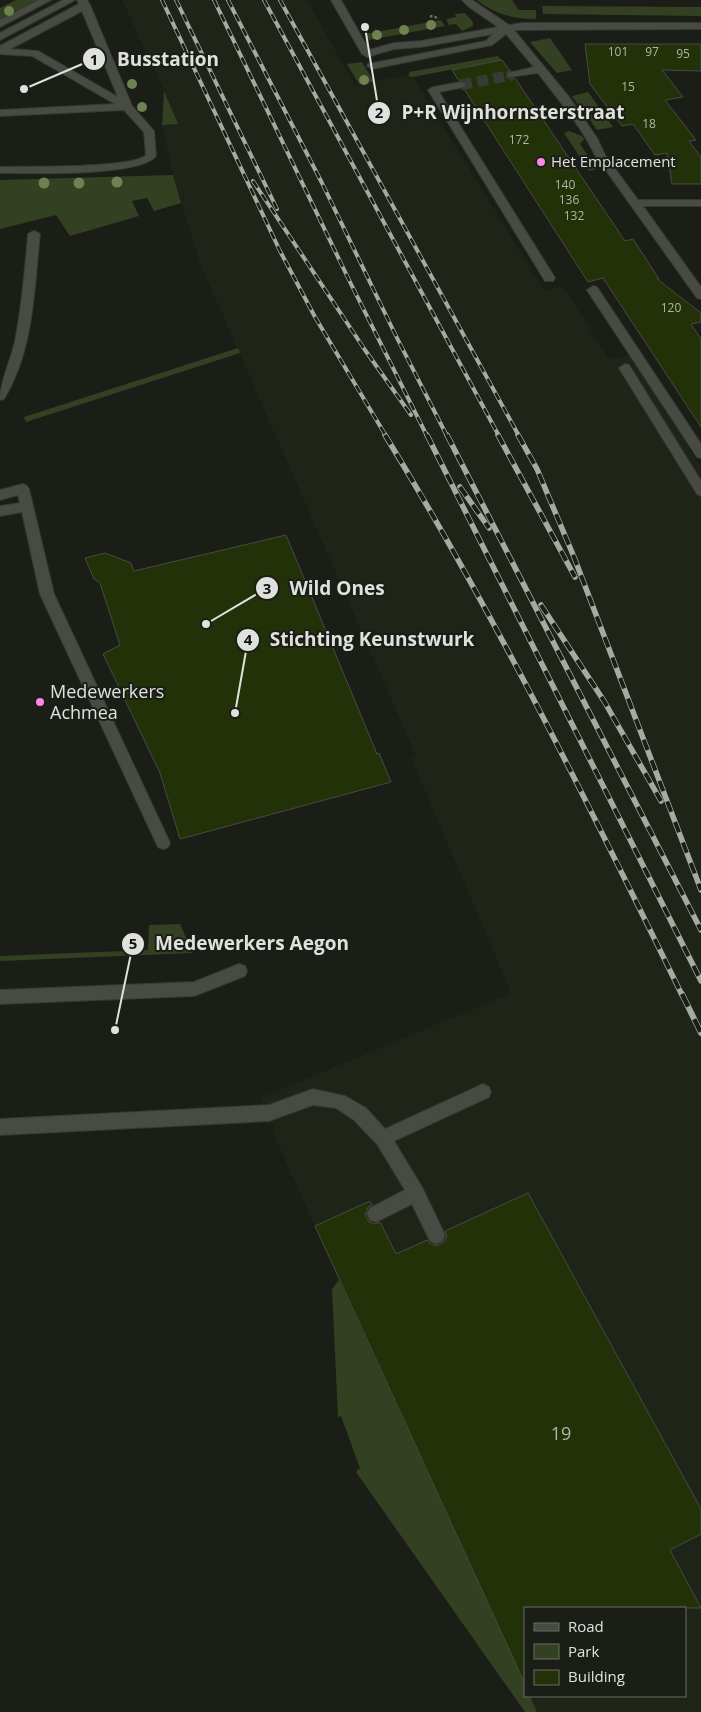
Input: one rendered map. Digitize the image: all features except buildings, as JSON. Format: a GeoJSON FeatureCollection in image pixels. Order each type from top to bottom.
{"type":"FeatureCollection","features":[{"type":"Feature","properties":{"kind":"street"},"geometry":{"type":"LineString","coordinates":[[0,24],[46,0]]}},
{"type":"Feature","properties":{"kind":"street"},"geometry":{"type":"LineString","coordinates":[[0,37],[70,0]]}},
{"type":"Feature","properties":{"kind":"street"},"geometry":{"type":"LineString","coordinates":[[336,0],[367,54],[387,54],[421,44],[506,28],[540,25],[701,26]]}},
{"type":"Feature","properties":{"kind":"street"},"geometry":{"type":"LineString","coordinates":[[467,0],[506,28],[565,99],[592,138],[600,155],[701,295]]}},
{"type":"Feature","properties":{"kind":"street"},"geometry":{"type":"LineString","coordinates":[[0,51],[84,3],[127,107]]}},
{"type":"Feature","properties":{"kind":"street"},"geometry":{"type":"LineString","coordinates":[[372,66],[489,43],[506,28]]}},
{"type":"Feature","properties":{"kind":"street"},"geometry":{"type":"LineString","coordinates":[[0,51],[34,53],[127,107],[149,132],[152,151],[147,160],[134,164],[94,168],[0,170]]}},
{"type":"Feature","properties":{"kind":"street"},"geometry":{"type":"LineString","coordinates":[[512,75],[541,69]]}},
{"type":"Feature","properties":{"kind":"street"},"geometry":{"type":"LineString","coordinates":[[461,84],[433,90],[549,278]]}},
{"type":"Feature","properties":{"kind":"street"},"geometry":{"type":"LineString","coordinates":[[5,112],[127,107]]}},
{"type":"Feature","properties":{"kind":"street"},"geometry":{"type":"LineString","coordinates":[[636,203],[701,203]]}},
{"type":"Feature","properties":{"kind":"street"},"geometry":{"type":"LineString","coordinates":[[2,391],[20,348],[34,234]]}},
{"type":"Feature","properties":{"kind":"street"},"geometry":{"type":"LineString","coordinates":[[593,290],[701,454]]}},
{"type":"Feature","properties":{"kind":"street"},"geometry":{"type":"LineString","coordinates":[[625,368],[701,491]]}},
{"type":"Feature","properties":{"kind":"street"},"geometry":{"type":"LineString","coordinates":[[0,495],[23,489],[47,594],[162,843]]}},
{"type":"Feature","properties":{"kind":"street"},"geometry":{"type":"LineString","coordinates":[[0,511],[27,506]]}},
{"type":"Feature","properties":{"kind":"street"},"geometry":{"type":"LineString","coordinates":[[0,997],[194,990],[238,971]]}},
{"type":"Feature","properties":{"kind":"street"},"geometry":{"type":"LineString","coordinates":[[382,1138],[484,1092]]}},
{"type":"Feature","properties":{"kind":"street"},"geometry":{"type":"LineString","coordinates":[[0,1127],[269,1114],[313,1097],[339,1100],[360,1114],[382,1138],[416,1193],[436,1235]]}},
{"type":"Feature","properties":{"kind":"street"},"geometry":{"type":"LineString","coordinates":[[376,1214],[416,1193]]}},
{"type":"Feature","properties":{"kind":"shaded area"},"geometry":{"type":"Polygon","coordinates":[[[122,0],[307,0],[355,85],[407,75],[413,77],[544,290],[563,286],[609,359],[630,355],[701,467],[701,1712],[537,1712],[530,1697],[686,1697],[686,1607],[524,1607],[524,1682],[272,1131],[276,1130],[260,1098],[511,993],[411,758],[416,756],[200,263],[173,175],[162,125],[164,91],[122,0]]]}},
{"type":"Feature","properties":{"kind":"green space"},"geometry":{"type":"Polygon","coordinates":[[[16,0],[40,0],[0,21],[0,8],[16,0]]]}},
{"type":"Feature","properties":{"kind":"green space"},"geometry":{"type":"Polygon","coordinates":[[[477,0],[512,0],[519,10],[536,10],[536,19],[505,15],[490,9],[477,0]]]}},
{"type":"Feature","properties":{"kind":"green space"},"geometry":{"type":"Polygon","coordinates":[[[542,6],[701,7],[701,16],[543,14],[542,6]]]}},
{"type":"Feature","properties":{"kind":"green space"},"geometry":{"type":"Polygon","coordinates":[[[465,13],[473,22],[473,26],[462,31],[456,24],[449,25],[446,19],[456,17],[455,14],[465,13]]]}},
{"type":"Feature","properties":{"kind":"green space"},"geometry":{"type":"Polygon","coordinates":[[[441,20],[445,26],[369,40],[365,34],[441,20]]]}},
{"type":"Feature","properties":{"kind":"green space"},"geometry":{"type":"Polygon","coordinates":[[[550,38],[572,70],[557,73],[530,42],[550,38]]]}},
{"type":"Feature","properties":{"kind":"green space"},"geometry":{"type":"Polygon","coordinates":[[[498,56],[501,60],[413,77],[407,75],[410,74],[409,72],[498,56]]]}},
{"type":"Feature","properties":{"kind":"green space"},"geometry":{"type":"Polygon","coordinates":[[[362,62],[374,82],[359,84],[347,64],[362,62]]]}},
{"type":"Feature","properties":{"kind":"green space"},"geometry":{"type":"Polygon","coordinates":[[[164,91],[178,124],[162,125],[164,91]]]}},
{"type":"Feature","properties":{"kind":"green space"},"geometry":{"type":"Polygon","coordinates":[[[588,92],[602,111],[585,115],[572,96],[588,92]]]}},
{"type":"Feature","properties":{"kind":"green space"},"geometry":{"type":"Polygon","coordinates":[[[603,113],[613,127],[597,130],[587,116],[603,113]]]}},
{"type":"Feature","properties":{"kind":"green space"},"geometry":{"type":"Polygon","coordinates":[[[569,131],[582,136],[584,139],[580,144],[597,169],[589,171],[564,133],[569,131]]]}},
{"type":"Feature","properties":{"kind":"green space"},"geometry":{"type":"Polygon","coordinates":[[[173,175],[181,203],[154,211],[147,198],[132,201],[139,216],[70,236],[56,215],[0,229],[0,180],[173,175]]]}},
{"type":"Feature","properties":{"kind":"green space"},"geometry":{"type":"Polygon","coordinates":[[[238,348],[240,353],[26,422],[24,417],[238,348]]]}},
{"type":"Feature","properties":{"kind":"green space"},"geometry":{"type":"Polygon","coordinates":[[[180,924],[193,953],[0,961],[0,956],[148,950],[149,925],[180,924]]]}},
{"type":"Feature","properties":{"kind":"green space"},"geometry":{"type":"Polygon","coordinates":[[[339,1280],[524,1682],[524,1697],[530,1697],[537,1712],[525,1712],[356,1472],[360,1468],[341,1416],[338,1417],[332,1289],[339,1280]]]}},
{"type":"Feature","properties":{"kind":"tunnel"},"geometry":{"type":"LineString","coordinates":[[461,85],[512,75]]}},
{"type":"Feature","properties":{"kind":"railway"},"geometry":{"type":"LineString","coordinates":[[162,0],[280,251],[315,317],[386,436]]}},
{"type":"Feature","properties":{"kind":"railway"},"geometry":{"type":"LineString","coordinates":[[176,0],[277,209]]}},
{"type":"Feature","properties":{"kind":"railway"},"geometry":{"type":"LineString","coordinates":[[214,0],[350,282],[427,436]]}},
{"type":"Feature","properties":{"kind":"railway"},"geometry":{"type":"LineString","coordinates":[[228,0],[322,183],[447,436]]}},
{"type":"Feature","properties":{"kind":"railway"},"geometry":{"type":"LineString","coordinates":[[264,0],[499,436]]}},
{"type":"Feature","properties":{"kind":"railway"},"geometry":{"type":"LineString","coordinates":[[280,0],[519,436]]}},
{"type":"Feature","properties":{"kind":"railway"},"geometry":{"type":"LineString","coordinates":[[253,181],[365,350],[411,415]]}},
{"type":"Feature","properties":{"kind":"railway"},"geometry":{"type":"LineString","coordinates":[[385,435],[426,503],[503,641],[612,853],[682,995]]}},
{"type":"Feature","properties":{"kind":"railway"},"geometry":{"type":"LineString","coordinates":[[427,435],[701,981]]}},
{"type":"Feature","properties":{"kind":"railway"},"geometry":{"type":"LineString","coordinates":[[447,435],[701,930]]}},
{"type":"Feature","properties":{"kind":"railway"},"geometry":{"type":"LineString","coordinates":[[498,435],[575,577]]}},
{"type":"Feature","properties":{"kind":"railway"},"geometry":{"type":"LineString","coordinates":[[518,435],[537,469],[574,557],[701,890]]}},
{"type":"Feature","properties":{"kind":"railway"},"geometry":{"type":"LineString","coordinates":[[460,487],[489,528]]}},
{"type":"Feature","properties":{"kind":"railway"},"geometry":{"type":"LineString","coordinates":[[541,605],[604,701],[661,801]]}},
{"type":"Feature","properties":{"kind":"railway"},"geometry":{"type":"LineString","coordinates":[[682,994],[701,1033]]}},
{"type":"Feature","properties":{"kind":"place","name":"P+R Wijnhornsterstraat"},"geometry":{"type":"Point","coordinates":[365,27]}},
{"type":"Feature","properties":{"kind":"place","name":"Busstation"},"geometry":{"type":"Point","coordinates":[24,89]}},
{"type":"Feature","properties":{"kind":"place","name":"Het Emplacement"},"geometry":{"type":"Point","coordinates":[541,162]}},
{"type":"Feature","properties":{"kind":"place","name":"Wild Ones"},"geometry":{"type":"Point","coordinates":[206,624]}},
{"type":"Feature","properties":{"kind":"place","name":"Medewerkers Achmea"},"geometry":{"type":"Point","coordinates":[40,702]}},
{"type":"Feature","properties":{"kind":"place","name":"Stichting Keunstwurk"},"geometry":{"type":"Point","coordinates":[235,713]}},
{"type":"Feature","properties":{"kind":"place","name":"Medewerkers Aegon"},"geometry":{"type":"Point","coordinates":[115,1030]}}]}
